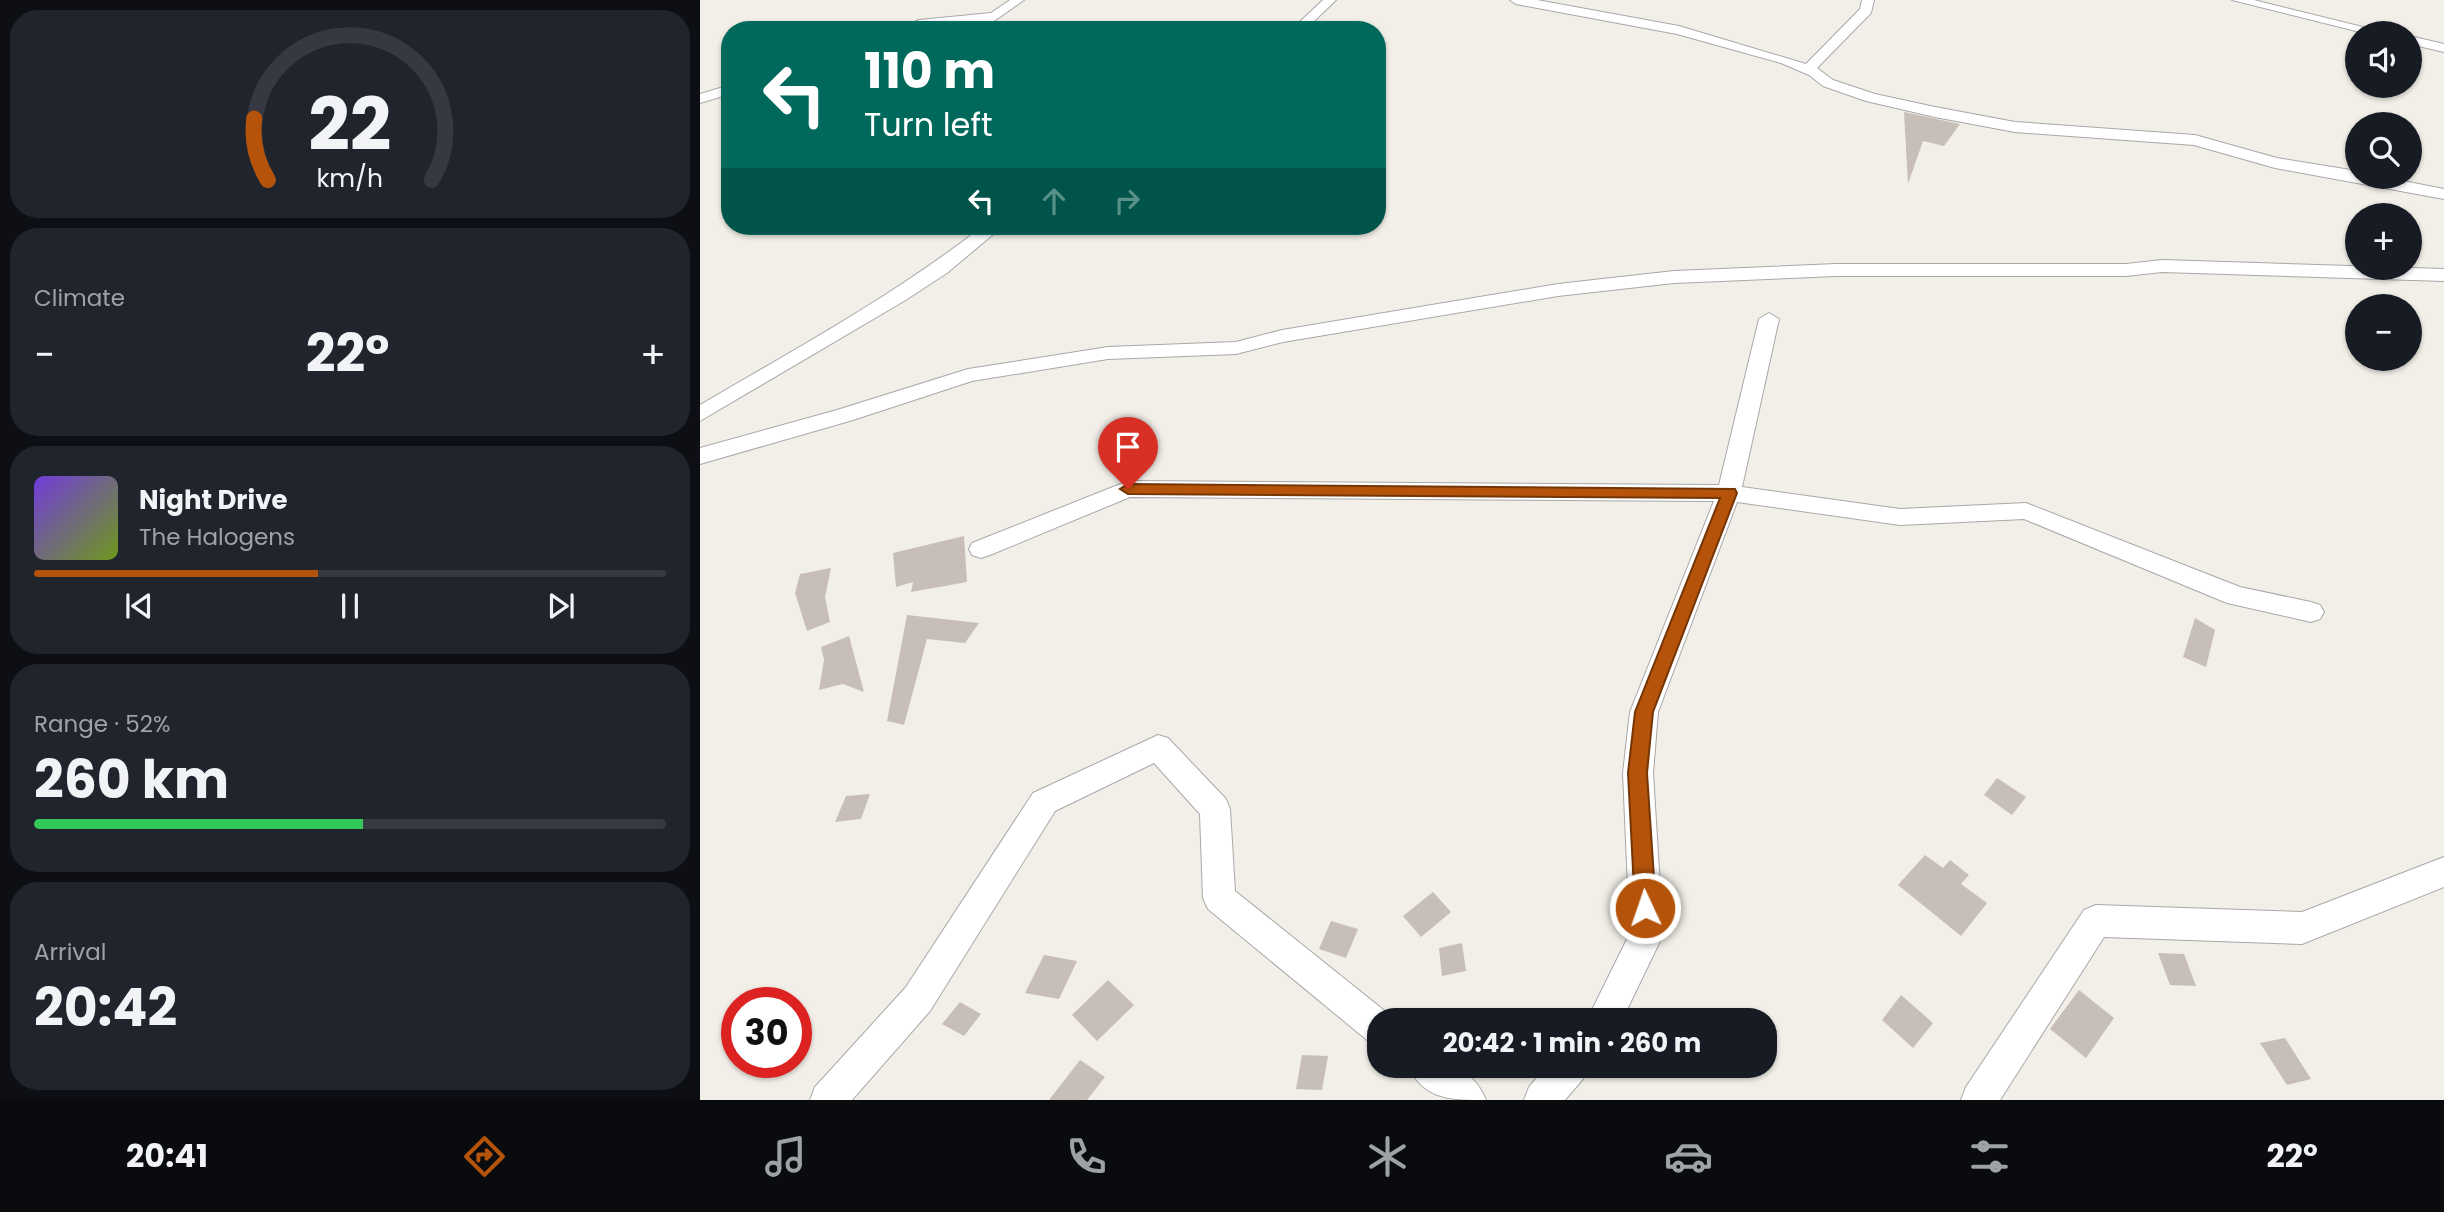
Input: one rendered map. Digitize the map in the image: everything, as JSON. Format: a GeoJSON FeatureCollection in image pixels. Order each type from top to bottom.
{"type":"FeatureCollection","features":[{"type":"Feature","properties":{"kind":"street"},"geometry":{"type":"LineString","coordinates":[[956,21],[994,18],[1018,0]]}},
{"type":"Feature","properties":{"kind":"street"},"geometry":{"type":"LineString","coordinates":[[1307,21],[1330,0]]}},
{"type":"Feature","properties":{"kind":"street"},"geometry":{"type":"LineString","coordinates":[[1516,0],[1679,30],[1786,60],[1828,83],[1871,98],[1935,112],[2015,127],[2194,139],[2232,148],[2275,163],[2345,175]]}},
{"type":"Feature","properties":{"kind":"street"},"geometry":{"type":"LineString","coordinates":[[1808,70],[1866,9],[1868,0]]}},
{"type":"Feature","properties":{"kind":"street"},"geometry":{"type":"LineString","coordinates":[[2238,0],[2345,25]]}},
{"type":"Feature","properties":{"kind":"street"},"geometry":{"type":"LineString","coordinates":[[2422,43],[2444,48]]}},
{"type":"Feature","properties":{"kind":"street"},"geometry":{"type":"LineString","coordinates":[[700,99],[721,92]]}},
{"type":"Feature","properties":{"kind":"street"},"geometry":{"type":"LineString","coordinates":[[2419,189],[2444,194]]}},
{"type":"Feature","properties":{"kind":"street"},"geometry":{"type":"LineString","coordinates":[[700,414],[897,297],[940,269],[983,235]]}},
{"type":"Feature","properties":{"kind":"street"},"geometry":{"type":"LineString","coordinates":[[700,456],[968,376],[1018,366],[1108,353],[1236,348],[1282,336],[1558,290],[1674,277],[1836,270],[2126,270],[2162,266],[2444,275]]}},
{"type":"Feature","properties":{"kind":"street"},"geometry":{"type":"LineString","coordinates":[[1610,1008],[1647,935],[1638,773],[1644,712],[1729,493],[1769,319]]}},
{"type":"Feature","properties":{"kind":"street"},"geometry":{"type":"LineString","coordinates":[[981,549],[1128,489],[1729,493],[1900,517],[2026,511],[2236,596],[2311,612]]}},
{"type":"Feature","properties":{"kind":"street"},"geometry":{"type":"LineString","coordinates":[[828,1100],[918,999],[1044,802],[1158,747],[1215,809],[1219,898],[1367,1018]]}},
{"type":"Feature","properties":{"kind":"street"},"geometry":{"type":"LineString","coordinates":[[1979,1100],[2096,920],[2302,928],[2444,872]]}},
{"type":"Feature","properties":{"kind":"street"},"geometry":{"type":"LineString","coordinates":[[1441,1078],[1468,1100]]}},
{"type":"Feature","properties":{"kind":"street"},"geometry":{"type":"LineString","coordinates":[[1542,1100],[1560,1078]]}},
{"type":"Feature","properties":{"kind":"building"},"geometry":{"type":"Polygon","coordinates":[[[1904,112],[1960,124],[1944,146],[1923,141],[1908,184],[1904,112]]]}},
{"type":"Feature","properties":{"kind":"building"},"geometry":{"type":"Polygon","coordinates":[[[964,536],[967,582],[911,592],[913,582],[896,587],[893,553],[964,536]]]}},
{"type":"Feature","properties":{"kind":"building"},"geometry":{"type":"Polygon","coordinates":[[[831,568],[825,597],[830,622],[807,631],[795,593],[800,574],[831,568]]]}},
{"type":"Feature","properties":{"kind":"building"},"geometry":{"type":"Polygon","coordinates":[[[907,615],[979,623],[965,643],[927,639],[904,725],[887,721],[907,615]]]}},
{"type":"Feature","properties":{"kind":"building"},"geometry":{"type":"Polygon","coordinates":[[[2195,618],[2215,630],[2206,667],[2183,657],[2195,618]]]}},
{"type":"Feature","properties":{"kind":"building"},"geometry":{"type":"Polygon","coordinates":[[[849,636],[864,692],[843,684],[819,690],[824,660],[821,647],[849,636]]]}},
{"type":"Feature","properties":{"kind":"building"},"geometry":{"type":"Polygon","coordinates":[[[1997,778],[2026,797],[2012,815],[1984,795],[1997,778]]]}},
{"type":"Feature","properties":{"kind":"building"},"geometry":{"type":"Polygon","coordinates":[[[870,794],[861,819],[835,822],[846,796],[870,794]]]}},
{"type":"Feature","properties":{"kind":"building"},"geometry":{"type":"Polygon","coordinates":[[[1925,855],[1943,868],[1950,860],[1969,875],[1961,884],[1987,903],[1961,936],[1898,885],[1925,855]]]}},
{"type":"Feature","properties":{"kind":"building"},"geometry":{"type":"Polygon","coordinates":[[[1433,892],[1451,912],[1421,937],[1403,916],[1433,892]]]}},
{"type":"Feature","properties":{"kind":"building"},"geometry":{"type":"Polygon","coordinates":[[[1331,921],[1358,929],[1346,958],[1319,949],[1331,921]]]}},
{"type":"Feature","properties":{"kind":"building"},"geometry":{"type":"Polygon","coordinates":[[[1462,943],[1466,971],[1442,976],[1439,948],[1462,943]]]}},
{"type":"Feature","properties":{"kind":"building"},"geometry":{"type":"Polygon","coordinates":[[[2158,953],[2184,954],[2196,986],[2170,985],[2158,953]]]}},
{"type":"Feature","properties":{"kind":"building"},"geometry":{"type":"Polygon","coordinates":[[[1044,955],[1077,961],[1059,999],[1025,993],[1044,955]]]}},
{"type":"Feature","properties":{"kind":"building"},"geometry":{"type":"Polygon","coordinates":[[[1108,980],[1134,1005],[1097,1041],[1072,1015],[1108,980]]]}},
{"type":"Feature","properties":{"kind":"building"},"geometry":{"type":"Polygon","coordinates":[[[2079,990],[2114,1018],[2086,1058],[2050,1029],[2079,990]]]}},
{"type":"Feature","properties":{"kind":"building"},"geometry":{"type":"Polygon","coordinates":[[[1901,995],[1933,1023],[1913,1048],[1882,1020],[1901,995]]]}},
{"type":"Feature","properties":{"kind":"building"},"geometry":{"type":"Polygon","coordinates":[[[960,1002],[981,1014],[964,1036],[942,1024],[960,1002]]]}},
{"type":"Feature","properties":{"kind":"building"},"geometry":{"type":"Polygon","coordinates":[[[2285,1038],[2311,1079],[2287,1085],[2260,1043],[2285,1038]]]}},
{"type":"Feature","properties":{"kind":"building"},"geometry":{"type":"Polygon","coordinates":[[[1302,1055],[1328,1056],[1322,1090],[1296,1089],[1302,1055]]]}},
{"type":"Feature","properties":{"kind":"building"},"geometry":{"type":"Polygon","coordinates":[[[1080,1060],[1105,1077],[1087,1100],[1049,1100],[1080,1060]]]}},
{"type":"Feature","properties":{"kind":"route"},"geometry":{"type":"LineString","coordinates":[[1128,489],[1729,493],[1644,712],[1638,773],[1645,908]]}}]}
